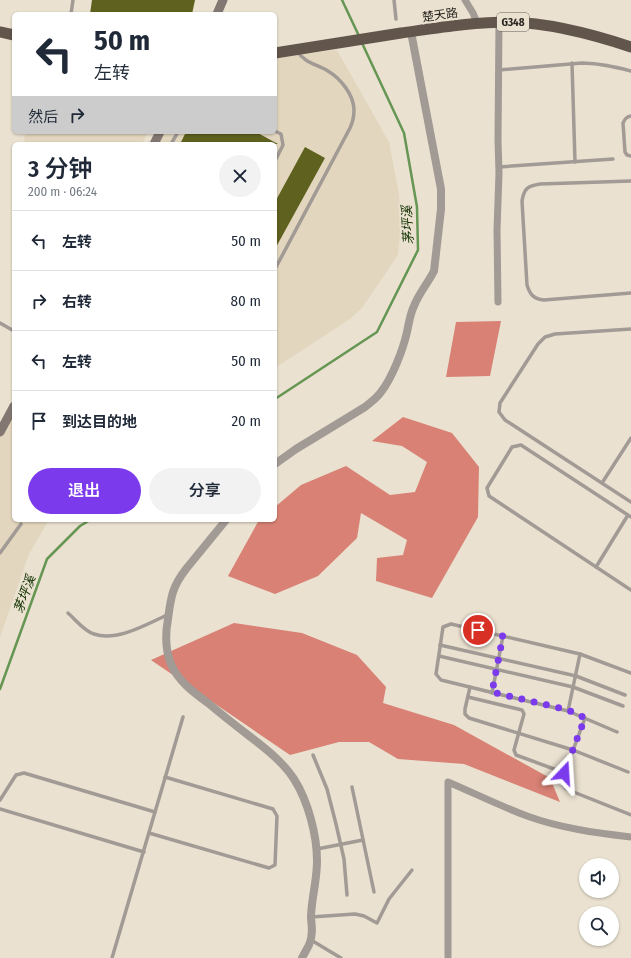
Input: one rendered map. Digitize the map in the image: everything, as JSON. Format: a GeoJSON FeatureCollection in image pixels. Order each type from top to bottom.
{"type":"FeatureCollection","features":[{"type":"Feature","properties":{"kind":"highway","name":"楚天路"},"geometry":{"type":"LineString","coordinates":[[277,52],[477,23],[499,22],[552,26],[578,31],[631,47]]}},
{"type":"Feature","properties":{"kind":"highway"},"geometry":{"type":"LineString","coordinates":[[0,32],[12,35]]}},
{"type":"Feature","properties":{"kind":"main road"},"geometry":{"type":"LineString","coordinates":[[218,12],[223,0]]}},
{"type":"Feature","properties":{"kind":"main road"},"geometry":{"type":"LineString","coordinates":[[0,432],[12,410]]}},
{"type":"Feature","properties":{"kind":"street"},"geometry":{"type":"LineString","coordinates":[[465,0],[477,23]]}},
{"type":"Feature","properties":{"kind":"street"},"geometry":{"type":"LineString","coordinates":[[498,302],[496,230],[499,190],[499,22]]}},
{"type":"Feature","properties":{"kind":"street"},"geometry":{"type":"LineString","coordinates":[[277,462],[296,448],[365,407],[381,392],[391,374],[403,345],[409,318],[414,304],[431,278],[434,270],[442,209],[442,188],[411,32]]}},
{"type":"Feature","properties":{"kind":"street"},"geometry":{"type":"LineString","coordinates":[[224,522],[181,575],[173,590],[166,630],[166,648],[175,672],[183,683],[266,749],[294,779],[303,798],[315,839],[317,860],[311,917],[312,931],[309,945],[302,958]]}},
{"type":"Feature","properties":{"kind":"street"},"geometry":{"type":"LineString","coordinates":[[448,958],[448,782],[527,816],[556,825],[585,831],[631,837]]}},
{"type":"Feature","properties":{"kind":"lane"},"geometry":{"type":"LineString","coordinates":[[71,12],[73,0]]}},
{"type":"Feature","properties":{"kind":"lane"},"geometry":{"type":"LineString","coordinates":[[394,0],[396,19]]}},
{"type":"Feature","properties":{"kind":"lane"},"geometry":{"type":"LineString","coordinates":[[277,265],[350,128],[354,110],[353,102],[340,82],[328,71],[304,59],[300,56],[296,49]]}},
{"type":"Feature","properties":{"kind":"lane"},"geometry":{"type":"LineString","coordinates":[[572,63],[575,162]]}},
{"type":"Feature","properties":{"kind":"lane"},"geometry":{"type":"LineString","coordinates":[[499,70],[587,63],[601,64],[631,71]]}},
{"type":"Feature","properties":{"kind":"lane"},"geometry":{"type":"LineString","coordinates":[[631,116],[627,117],[623,123],[625,152],[627,155],[631,156]]}},
{"type":"Feature","properties":{"kind":"lane"},"geometry":{"type":"LineString","coordinates":[[277,132],[281,134],[283,145],[277,157]]}},
{"type":"Feature","properties":{"kind":"lane"},"geometry":{"type":"LineString","coordinates":[[499,167],[613,159]]}},
{"type":"Feature","properties":{"kind":"lane"},"geometry":{"type":"LineString","coordinates":[[631,181],[532,185],[526,188],[522,201],[527,286],[532,297],[544,300],[631,293]]}},
{"type":"Feature","properties":{"kind":"lane"},"geometry":{"type":"LineString","coordinates":[[0,323],[12,330]]}},
{"type":"Feature","properties":{"kind":"lane"},"geometry":{"type":"LineString","coordinates":[[631,329],[555,334],[545,337],[538,344],[500,403],[499,412],[505,420],[631,502]]}},
{"type":"Feature","properties":{"kind":"lane"},"geometry":{"type":"LineString","coordinates":[[602,483],[631,438]]}},
{"type":"Feature","properties":{"kind":"lane"},"geometry":{"type":"LineString","coordinates":[[596,567],[630,516],[521,445],[512,447],[487,488],[489,496],[596,567],[631,590]]}},
{"type":"Feature","properties":{"kind":"lane"},"geometry":{"type":"LineString","coordinates":[[0,552],[21,524]]}},
{"type":"Feature","properties":{"kind":"lane"},"geometry":{"type":"LineString","coordinates":[[68,613],[85,629],[94,634],[104,636],[116,636],[126,633],[168,614]]}},
{"type":"Feature","properties":{"kind":"lane"},"geometry":{"type":"LineString","coordinates":[[617,732],[568,710],[441,680],[436,674],[443,627],[452,624],[580,654],[631,673]]}},
{"type":"Feature","properties":{"kind":"lane"},"geometry":{"type":"LineString","coordinates":[[492,692],[503,636]]}},
{"type":"Feature","properties":{"kind":"lane"},"geometry":{"type":"LineString","coordinates":[[440,645],[576,676],[625,695]]}},
{"type":"Feature","properties":{"kind":"lane"},"geometry":{"type":"LineString","coordinates":[[568,710],[580,654]]}},
{"type":"Feature","properties":{"kind":"lane"},"geometry":{"type":"LineString","coordinates":[[438,656],[573,687],[623,706]]}},
{"type":"Feature","properties":{"kind":"lane"},"geometry":{"type":"LineString","coordinates":[[470,687],[465,709],[465,714],[469,718],[573,750],[628,772]]}},
{"type":"Feature","properties":{"kind":"lane"},"geometry":{"type":"LineString","coordinates":[[468,696],[522,710],[524,714],[514,750],[516,755],[564,773]]}},
{"type":"Feature","properties":{"kind":"lane"},"geometry":{"type":"LineString","coordinates":[[112,958],[183,717]]}},
{"type":"Feature","properties":{"kind":"lane"},"geometry":{"type":"LineString","coordinates":[[585,718],[564,773],[562,780],[563,785],[566,789],[631,815]]}},
{"type":"Feature","properties":{"kind":"lane"},"geometry":{"type":"LineString","coordinates":[[313,755],[327,789],[336,824],[344,859],[347,895]]}},
{"type":"Feature","properties":{"kind":"lane"},"geometry":{"type":"LineString","coordinates":[[0,800],[16,775],[24,773],[155,812]]}},
{"type":"Feature","properties":{"kind":"lane"},"geometry":{"type":"LineString","coordinates":[[149,833],[269,868],[275,865],[277,816],[273,809],[165,777]]}},
{"type":"Feature","properties":{"kind":"lane"},"geometry":{"type":"LineString","coordinates":[[352,787],[374,892]]}},
{"type":"Feature","properties":{"kind":"lane"},"geometry":{"type":"LineString","coordinates":[[0,809],[144,852]]}},
{"type":"Feature","properties":{"kind":"lane"},"geometry":{"type":"LineString","coordinates":[[316,849],[363,840]]}},
{"type":"Feature","properties":{"kind":"lane"},"geometry":{"type":"LineString","coordinates":[[311,917],[355,914],[364,916],[377,923],[389,899],[412,870]]}},
{"type":"Feature","properties":{"kind":"lane"},"geometry":{"type":"LineString","coordinates":[[310,940],[341,958]]}},
{"type":"Feature","properties":{"kind":"shaded area"},"geometry":{"type":"Polygon","coordinates":[[[337,50],[389,142],[399,194],[401,226],[398,255],[362,308],[350,319],[277,367],[277,142],[158,142],[163,134],[277,134],[277,57],[337,50]]]}},
{"type":"Feature","properties":{"kind":"shaded area"},"geometry":{"type":"Polygon","coordinates":[[[26,134],[147,134],[143,142],[25,142],[24,137],[26,134]]]}},
{"type":"Feature","properties":{"kind":"shaded area"},"geometry":{"type":"Polygon","coordinates":[[[501,321],[490,376],[446,377],[456,322],[501,321]]]}},
{"type":"Feature","properties":{"kind":"shaded area"},"geometry":{"type":"Polygon","coordinates":[[[12,412],[12,522],[48,522],[29,554],[0,637],[0,433],[12,412]]]}},
{"type":"Feature","properties":{"kind":"shaded area"},"geometry":{"type":"Polygon","coordinates":[[[403,417],[452,433],[479,467],[478,517],[432,598],[376,581],[377,558],[403,555],[407,540],[361,513],[357,538],[318,576],[275,594],[228,576],[258,522],[277,522],[277,505],[301,485],[346,466],[390,495],[415,492],[427,462],[402,446],[372,441],[403,417]]]}},
{"type":"Feature","properties":{"kind":"shaded area"},"geometry":{"type":"Polygon","coordinates":[[[234,623],[302,633],[357,655],[386,687],[383,703],[454,725],[550,778],[560,802],[464,764],[398,759],[369,742],[339,742],[290,755],[151,660],[234,623]]]}},
{"type":"Feature","properties":{"kind":"building"},"geometry":{"type":"Polygon","coordinates":[[[92,0],[195,0],[192,12],[90,12],[92,0]]]}},
{"type":"Feature","properties":{"kind":"building"},"geometry":{"type":"Polygon","coordinates":[[[185,134],[260,134],[274,142],[181,142],[185,134]]]}},
{"type":"Feature","properties":{"kind":"building"},"geometry":{"type":"Polygon","coordinates":[[[305,147],[325,158],[277,245],[277,198],[305,147]]]}},
{"type":"Feature","properties":{"kind":"waterway","name":"茅坪溪"},"geometry":{"type":"LineString","coordinates":[[342,0],[359,36]]}},
{"type":"Feature","properties":{"kind":"waterway","name":"茅坪溪"},"geometry":{"type":"LineString","coordinates":[[277,398],[377,332],[418,250],[417,207],[404,133],[362,43]]}},
{"type":"Feature","properties":{"kind":"waterway","name":"茅坪溪"},"geometry":{"type":"LineString","coordinates":[[0,689],[47,559],[80,526],[87,522]]}},
{"type":"Feature","properties":{"kind":"route"},"geometry":{"type":"LineString","coordinates":[[478,630],[503,636],[492,692],[568,710],[585,718],[564,773]]}}]}
